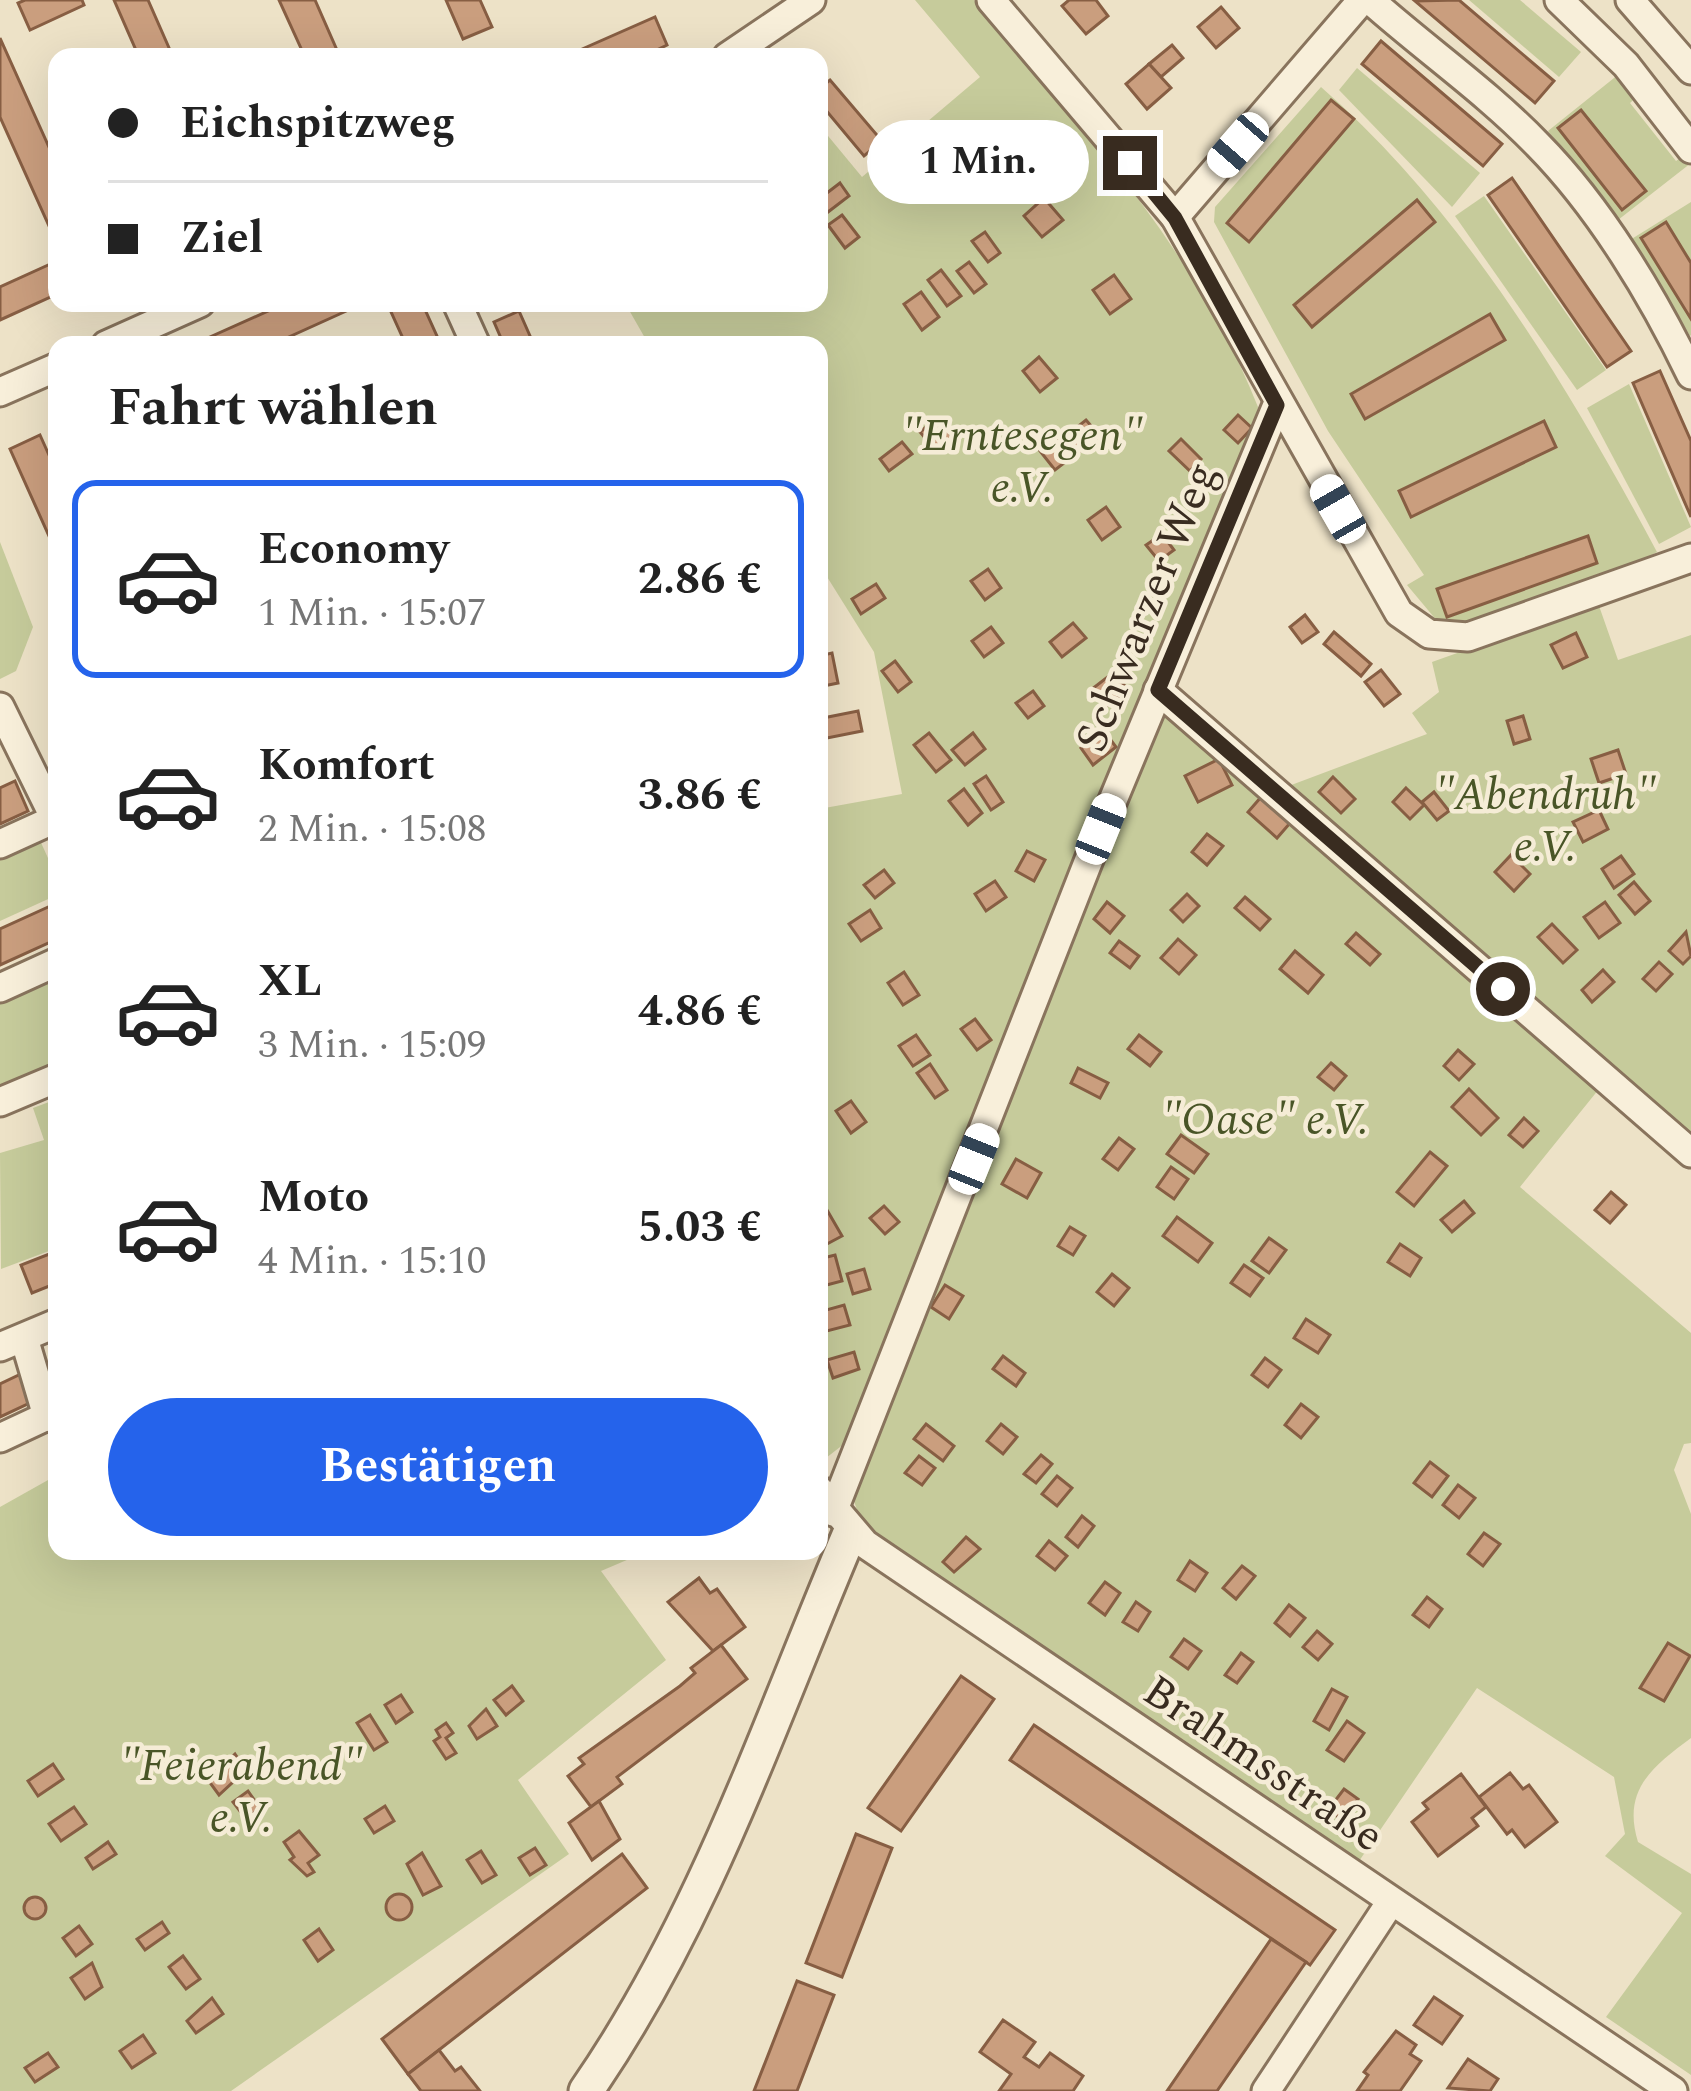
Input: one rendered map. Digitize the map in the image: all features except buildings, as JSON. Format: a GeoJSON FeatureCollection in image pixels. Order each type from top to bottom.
{"type":"FeatureCollection","features":[{"type":"Feature","properties":{"kind":"street"},"geometry":{"type":"LineString","coordinates":[[740,48],[811,0]]}},
{"type":"Feature","properties":{"kind":"street"},"geometry":{"type":"LineString","coordinates":[[991,0],[1175,218],[1399,613],[1429,634],[1468,638],[1691,558]]}},
{"type":"Feature","properties":{"kind":"street"},"geometry":{"type":"LineString","coordinates":[[1175,218],[1366,0],[1542,148],[1615,246],[1691,375]]}},
{"type":"Feature","properties":{"kind":"street"},"geometry":{"type":"LineString","coordinates":[[1559,0],[1611,48],[1691,148]]}},
{"type":"Feature","properties":{"kind":"street"},"geometry":{"type":"LineString","coordinates":[[1611,48],[1637,8],[1691,70]]}},
{"type":"Feature","properties":{"kind":"street"},"geometry":{"type":"LineString","coordinates":[[126,336],[180,312]]}},
{"type":"Feature","properties":{"kind":"street"},"geometry":{"type":"LineString","coordinates":[[0,392],[48,371]]}},
{"type":"Feature","properties":{"kind":"street","name":"Schwarzer Weg"},"geometry":{"type":"LineString","coordinates":[[834,1512],[1158,690],[1277,405]]}},
{"type":"Feature","properties":{"kind":"street"},"geometry":{"type":"LineString","coordinates":[[1158,690],[1691,1153]]}},
{"type":"Feature","properties":{"kind":"street"},"geometry":{"type":"LineString","coordinates":[[0,707],[48,806]]}},
{"type":"Feature","properties":{"kind":"street"},"geometry":{"type":"LineString","coordinates":[[0,844],[48,825]]}},
{"type":"Feature","properties":{"kind":"street"},"geometry":{"type":"LineString","coordinates":[[0,988],[48,966]]}},
{"type":"Feature","properties":{"kind":"street"},"geometry":{"type":"LineString","coordinates":[[0,1102],[48,1082]]}},
{"type":"Feature","properties":{"kind":"street"},"geometry":{"type":"LineString","coordinates":[[48,1327],[12,1343],[48,1410]]}},
{"type":"Feature","properties":{"kind":"street"},"geometry":{"type":"LineString","coordinates":[[0,1438],[48,1420]]}},
{"type":"Feature","properties":{"kind":"street","name":"Brahmsstraße"},"geometry":{"type":"LineString","coordinates":[[834,1512],[1390,1903],[1673,2091]]}},
{"type":"Feature","properties":{"kind":"street"},"geometry":{"type":"LineString","coordinates":[[586,2091],[624,2036],[718,1860],[818,1560]]}},
{"type":"Feature","properties":{"kind":"street"},"geometry":{"type":"LineString","coordinates":[[1266,2091],[1390,1903]]}},
{"type":"Feature","properties":{"kind":"green space","name":"\"Erntesegen\" e.V."},"geometry":{"type":"Polygon","coordinates":[[[915,0],[974,0],[1055,95],[1133,192],[1203,295],[1258,407],[1255,429],[849,1440],[828,1456],[828,807],[902,794],[874,652],[828,578],[828,336],[644,336],[630,312],[828,312],[828,136],[862,177],[980,77],[915,0]]]}},
{"type":"Feature","properties":{"kind":"green space"},"geometry":{"type":"Polygon","coordinates":[[[1469,0],[1520,0],[1581,52],[1559,77],[1469,0]]]}},
{"type":"Feature","properties":{"kind":"green space"},"geometry":{"type":"Polygon","coordinates":[[[1357,68],[1480,173],[1452,207],[1339,90],[1357,68]]]}},
{"type":"Feature","properties":{"kind":"green space"},"geometry":{"type":"Polygon","coordinates":[[[1624,70],[1642,92],[1630,103],[1676,161],[1686,154],[1691,163],[1618,220],[1548,131],[1624,70]]]}},
{"type":"Feature","properties":{"kind":"green space"},"geometry":{"type":"Polygon","coordinates":[[[1321,87],[1373,136],[1467,245],[1549,365],[1657,552],[1608,579],[1462,631],[1438,622],[1407,585],[1424,575],[1328,431],[1214,222],[1215,207],[1321,87]]]}},
{"type":"Feature","properties":{"kind":"green space"},"geometry":{"type":"Polygon","coordinates":[[[1484,196],[1606,370],[1577,390],[1455,216],[1484,196]]]}},
{"type":"Feature","properties":{"kind":"green space"},"geometry":{"type":"Polygon","coordinates":[[[1691,202],[1691,335],[1690,336],[1630,240],[1691,202]]]}},
{"type":"Feature","properties":{"kind":"green space"},"geometry":{"type":"Polygon","coordinates":[[[1629,384],[1691,527],[1659,544],[1587,408],[1629,384]]]}},
{"type":"Feature","properties":{"kind":"green space"},"geometry":{"type":"Polygon","coordinates":[[[0,542],[33,627],[16,671],[0,679],[0,542]]]}},
{"type":"Feature","properties":{"kind":"green space","name":"\"Abendruh\" e.V."},"geometry":{"type":"Polygon","coordinates":[[[1598,603],[1618,660],[1691,635],[1691,1143],[1286,787],[1427,734],[1412,713],[1439,692],[1432,662],[1598,603]]]}},
{"type":"Feature","properties":{"kind":"green space","name":"\"Oase\" e.V."},"geometry":{"type":"Polygon","coordinates":[[[1164,702],[1603,1084],[1520,1187],[1691,1333],[1691,1443],[1684,1444],[1674,1470],[1691,1514],[1691,1738],[1644,1781],[1637,1794],[1634,1824],[1638,1842],[1691,1874],[1691,2075],[1606,2017],[1682,1913],[1605,1856],[1625,1834],[1614,1777],[1477,1688],[1355,1867],[861,1522],[853,1498],[1164,702]]]}},
{"type":"Feature","properties":{"kind":"green space"},"geometry":{"type":"Polygon","coordinates":[[[38,836],[48,858],[48,899],[0,921],[0,853],[38,836]]]}},
{"type":"Feature","properties":{"kind":"green space"},"geometry":{"type":"Polygon","coordinates":[[[48,971],[48,1079],[0,1099],[0,992],[48,971]]]}},
{"type":"Feature","properties":{"kind":"green space"},"geometry":{"type":"Polygon","coordinates":[[[48,1102],[48,1251],[1,1269],[0,1153],[44,1140],[33,1108],[48,1102]]]}},
{"type":"Feature","properties":{"kind":"green space","name":"\"Feierabend\" e.V."},"geometry":{"type":"Polygon","coordinates":[[[48,1480],[48,1560],[627,1560],[601,1571],[666,1660],[518,1780],[569,1854],[231,2091],[0,2091],[0,1507],[48,1480]]]}},
{"type":"Feature","properties":{"kind":"route"},"geometry":{"type":"LineString","coordinates":[[1130,163],[1175,218],[1277,405],[1158,690],[1503,989]]}}]}
